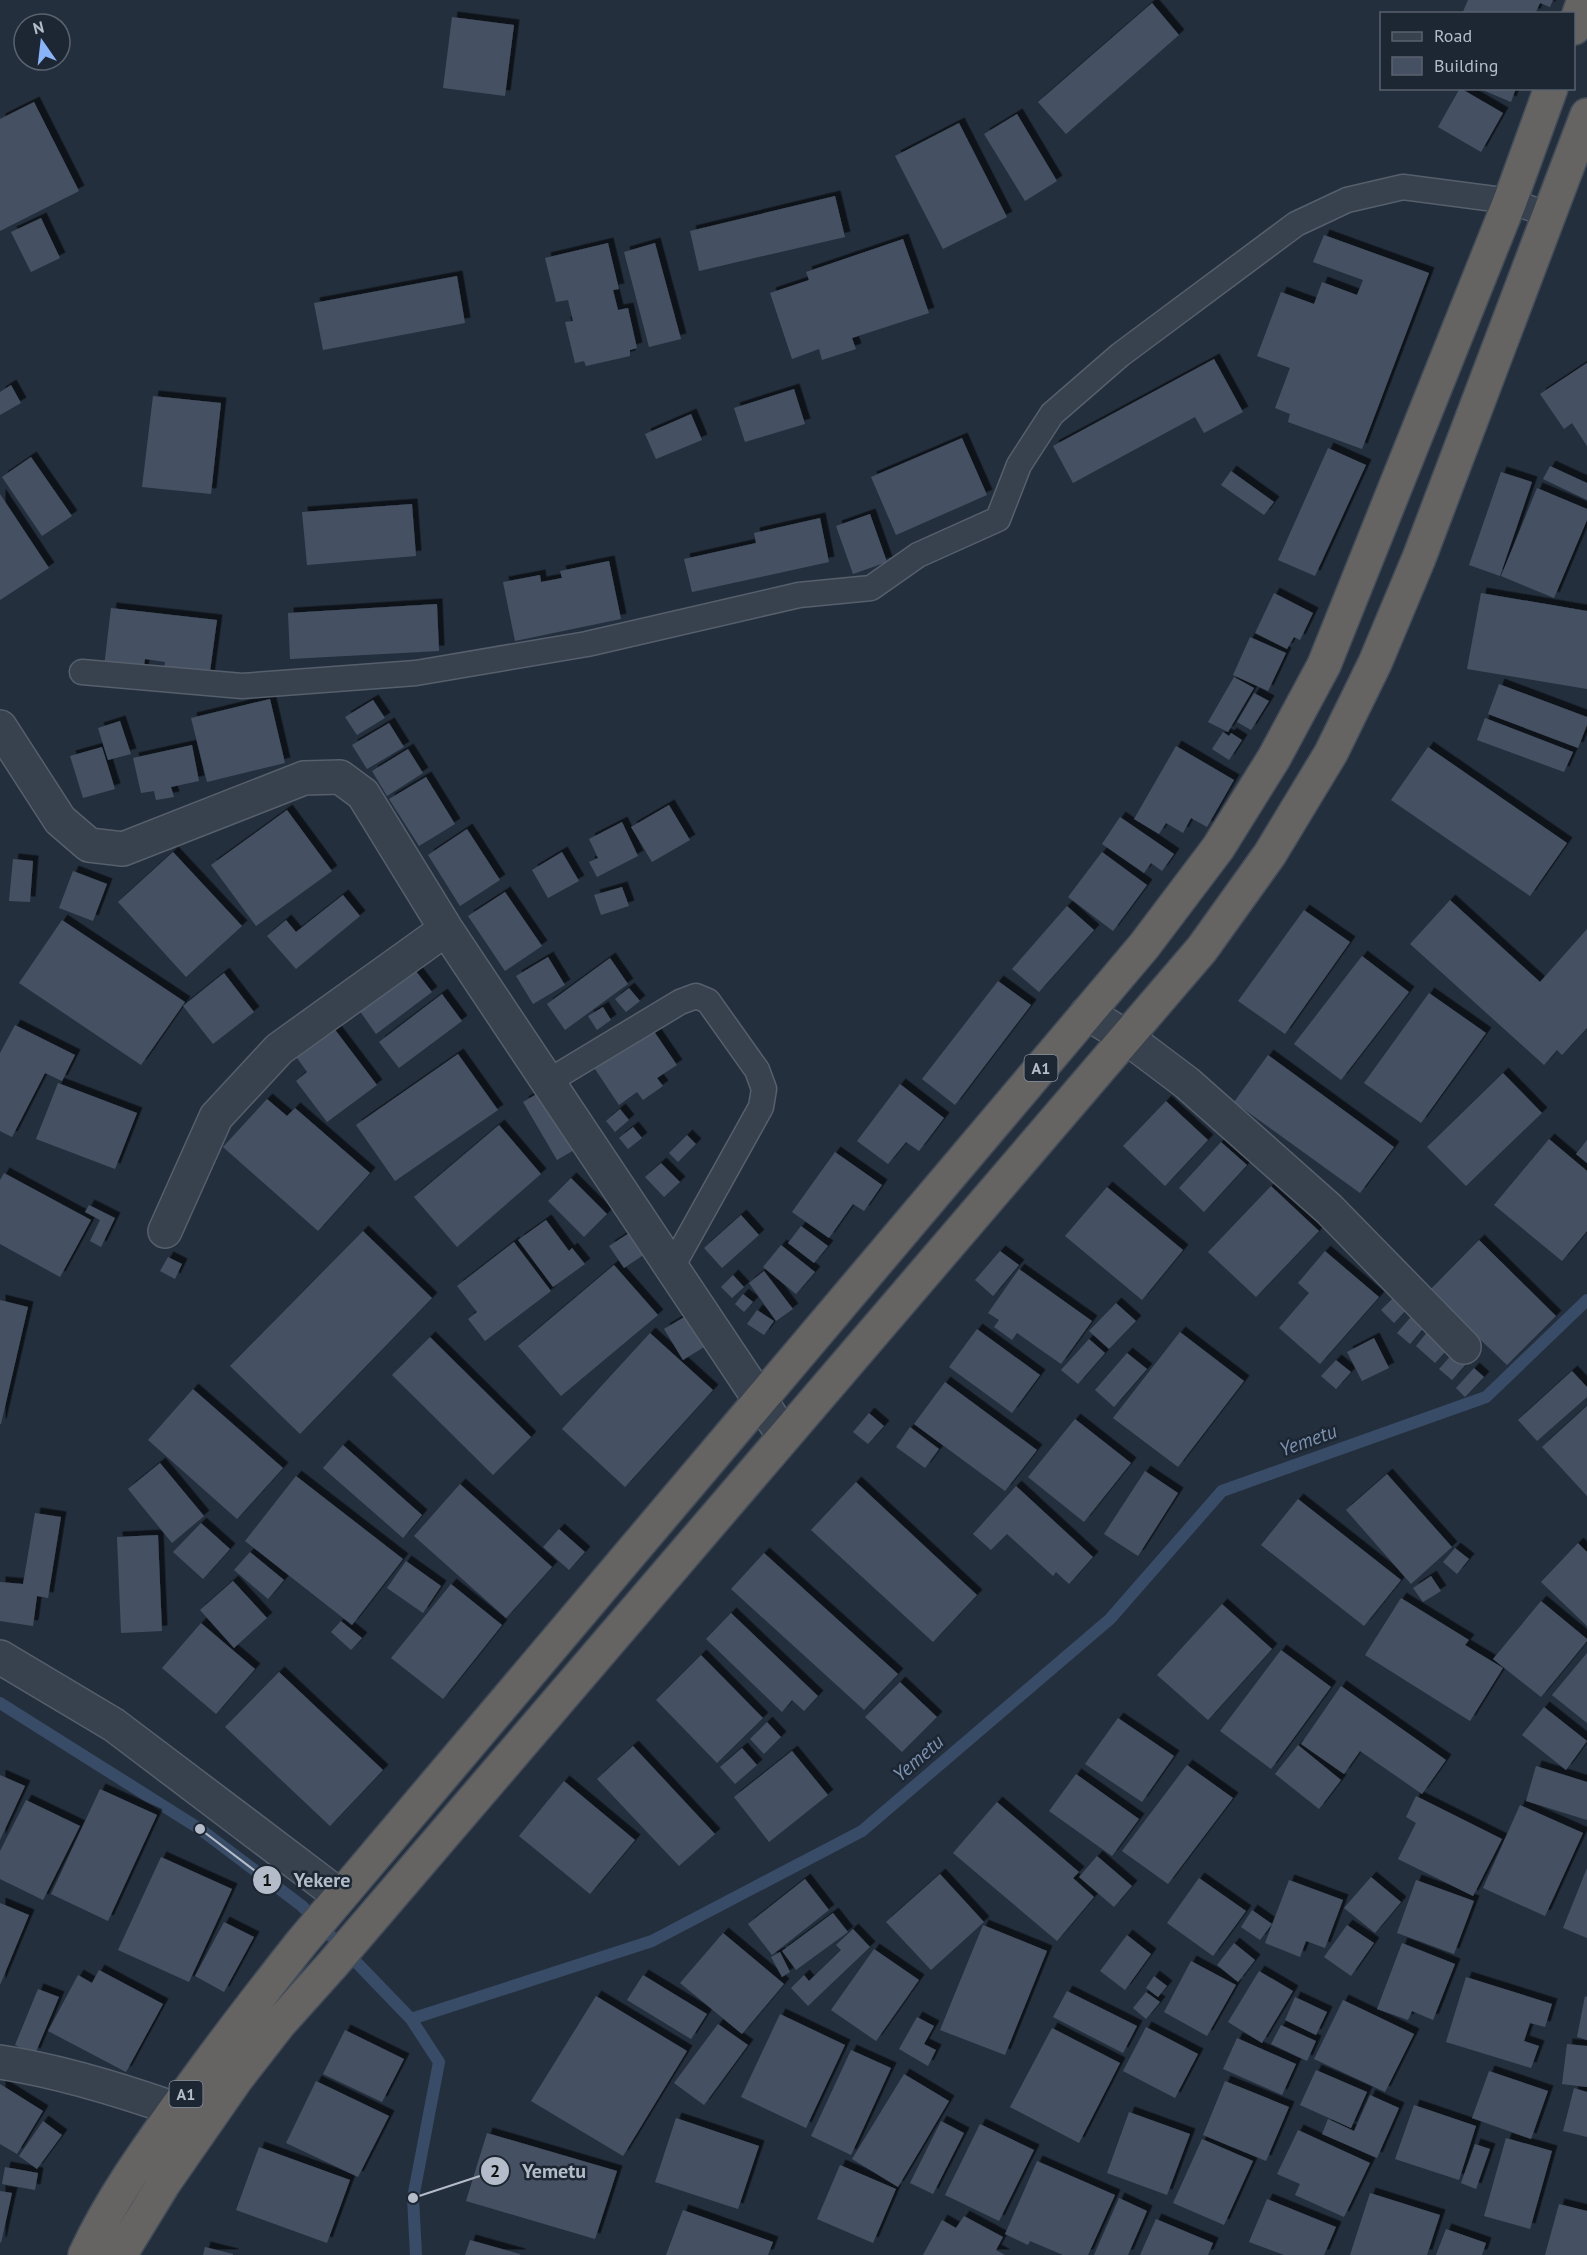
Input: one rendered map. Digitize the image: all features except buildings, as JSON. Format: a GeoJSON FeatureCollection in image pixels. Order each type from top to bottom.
{"type":"FeatureCollection","features":[{"type":"Feature","properties":{"kind":"highway"},"geometry":{"type":"LineString","coordinates":[[1575,25],[1584,0]]}},
{"type":"Feature","properties":{"kind":"highway","name":"A1"},"geometry":{"type":"LineString","coordinates":[[85,2255],[94,2235],[137,2163],[237,2023],[322,1918],[1144,945],[1218,848],[1274,758],[1324,665],[1510,201],[1550,90]]}},
{"type":"Feature","properties":{"kind":"highway","name":"A1"},"geometry":{"type":"LineString","coordinates":[[120,2255],[164,2183],[237,2078],[279,2024],[1202,949],[1270,854],[1331,753],[1375,663],[1419,558],[1587,115]]}},
{"type":"Feature","properties":{"kind":"street"},"geometry":{"type":"LineString","coordinates":[[0,727],[60,820],[89,844],[123,849],[304,778],[340,777],[363,794],[446,928],[784,1436]]}},
{"type":"Feature","properties":{"kind":"street"},"geometry":{"type":"LineString","coordinates":[[165,1231],[216,1117],[279,1049],[446,928]]}},
{"type":"Feature","properties":{"kind":"street"},"geometry":{"type":"LineString","coordinates":[[1087,1013],[1126,1037],[1187,1083],[1329,1209],[1464,1347]]}},
{"type":"Feature","properties":{"kind":"street"},"geometry":{"type":"LineString","coordinates":[[0,1658],[114,1725],[322,1918]]}},
{"type":"Feature","properties":{"kind":"street"},"geometry":{"type":"LineString","coordinates":[[0,2062],[105,2085],[176,2109]]}},
{"type":"Feature","properties":{"kind":"lane"},"geometry":{"type":"LineString","coordinates":[[82,672],[242,686],[416,673],[587,644],[799,595],[871,588],[918,555],[998,519],[1019,465],[1052,414],[1120,355],[1296,224],[1347,200],[1403,187],[1510,201],[1549,215]]}},
{"type":"Feature","properties":{"kind":"lane"},"geometry":{"type":"LineString","coordinates":[[549,1081],[680,1002],[696,996],[708,1001],[757,1070],[764,1089],[761,1107],[672,1267]]}},
{"type":"Feature","properties":{"kind":"waterway","name":"Yemetu"},"geometry":{"type":"LineString","coordinates":[[411,2019],[652,1941],[862,1831],[1110,1619],[1222,1491],[1486,1397],[1587,1300]]}},
{"type":"Feature","properties":{"kind":"waterway"},"geometry":{"type":"LineString","coordinates":[[0,1703],[200,1829],[302,1906],[411,2019],[439,2062],[413,2198],[416,2255]]}},
{"type":"Feature","properties":{"kind":"place","name":"Yekere"},"geometry":{"type":"Point","coordinates":[200,1829]}},
{"type":"Feature","properties":{"kind":"place","name":"Yemetu"},"geometry":{"type":"Point","coordinates":[413,2198]}}]}
